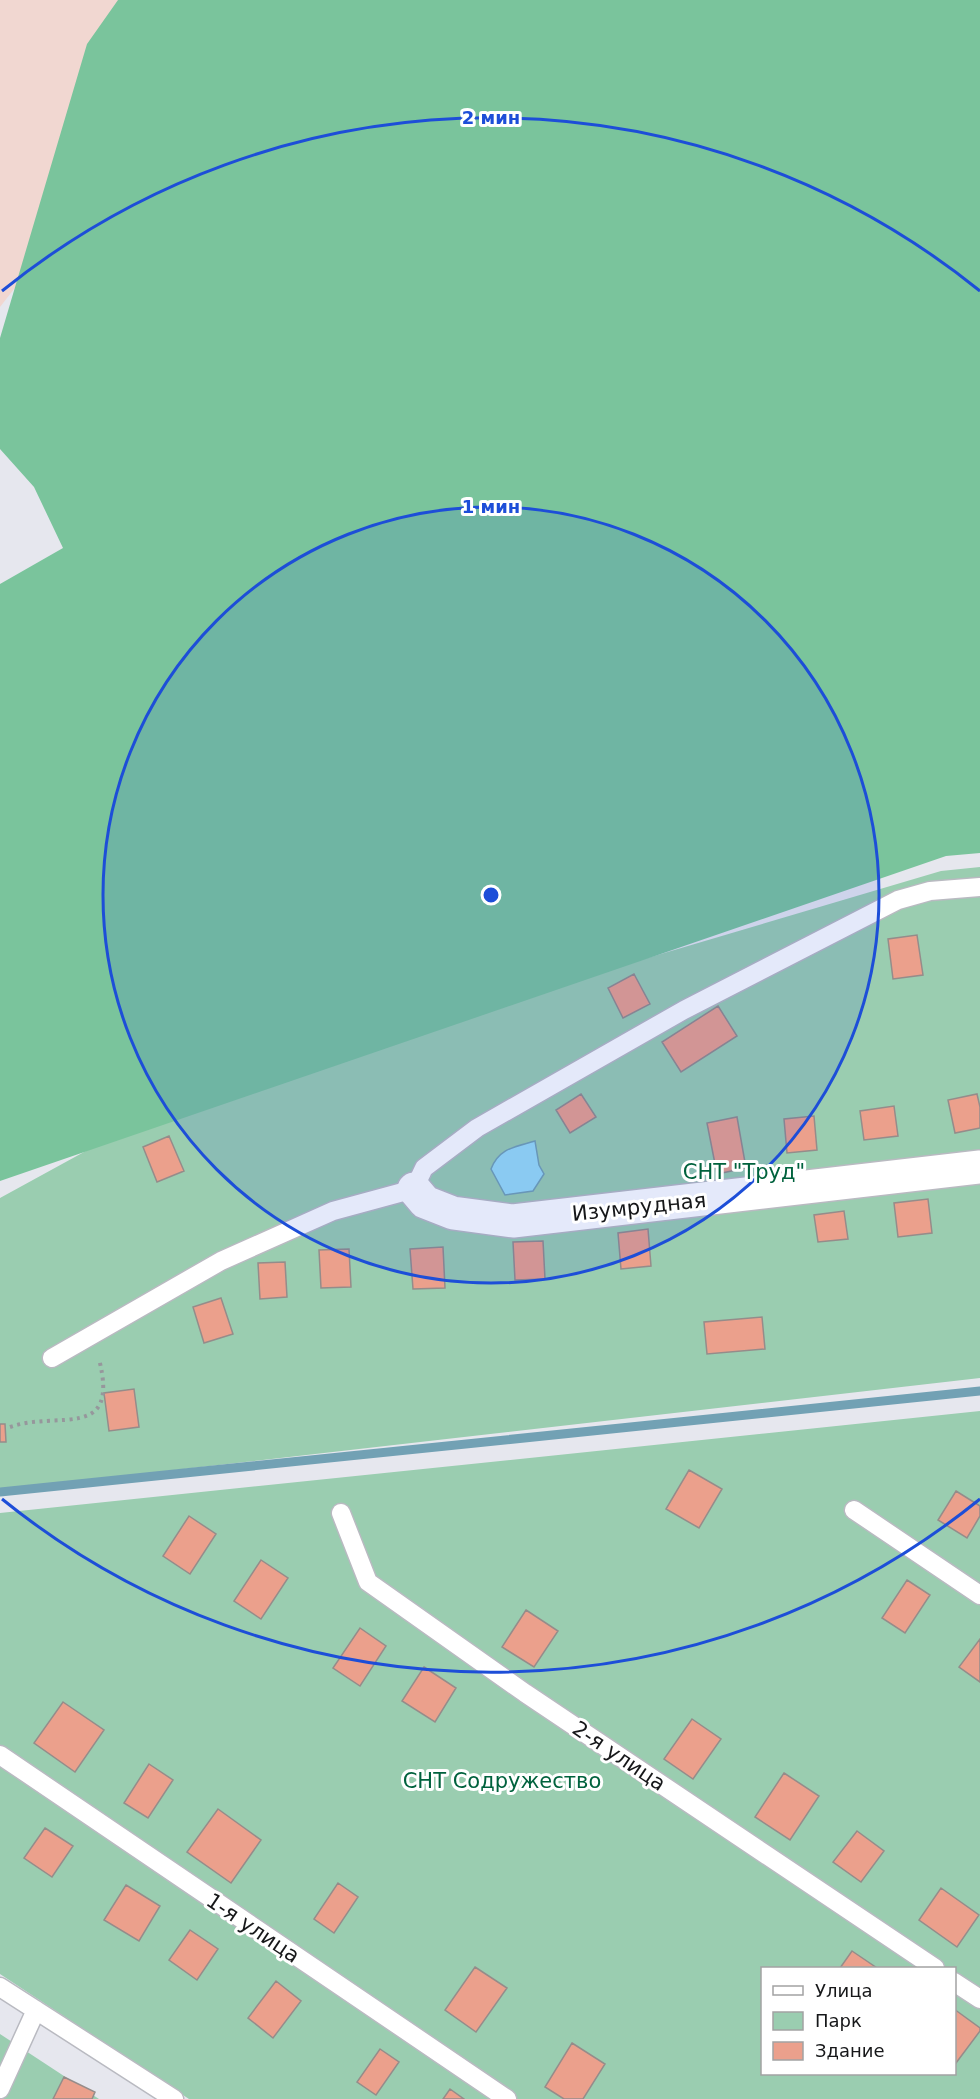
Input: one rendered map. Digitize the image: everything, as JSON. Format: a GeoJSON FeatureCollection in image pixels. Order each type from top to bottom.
{"type":"FeatureCollection","features":[{"type":"Feature","properties":{"kind":"street","name":"Изумрудная"},"geometry":{"type":"LineString","coordinates":[[414,1189],[425,1202],[453,1213],[513,1221],[980,1167]]}},
{"type":"Feature","properties":{"kind":"lane"},"geometry":{"type":"LineString","coordinates":[[52,1358],[221,1261],[333,1211],[414,1189],[424,1168],[477,1128],[684,1010],[897,900],[930,891],[980,887]]}},
{"type":"Feature","properties":{"kind":"lane"},"geometry":{"type":"LineString","coordinates":[[854,1510],[980,1595]]}},
{"type":"Feature","properties":{"kind":"lane","name":"2-я улица"},"geometry":{"type":"LineString","coordinates":[[341,1513],[368,1582],[525,1693],[933,1967]]}},
{"type":"Feature","properties":{"kind":"lane","name":"1-я улица"},"geometry":{"type":"LineString","coordinates":[[0,1755],[507,2099]]}},
{"type":"Feature","properties":{"kind":"lane"},"geometry":{"type":"LineString","coordinates":[[956,1983],[980,1999]]}},
{"type":"Feature","properties":{"kind":"lane"},"geometry":{"type":"LineString","coordinates":[[0,1987],[174,2099]]}},
{"type":"Feature","properties":{"kind":"lane"},"geometry":{"type":"LineString","coordinates":[[0,2089],[36,2010]]}},
{"type":"Feature","properties":{"kind":"path"},"geometry":{"type":"LineString","coordinates":[[10,1427],[22,1423],[78,1419],[95,1412],[104,1389],[103,1375],[93,1335]]}},
{"type":"Feature","properties":{"kind":"shaded area"},"geometry":{"type":"Polygon","coordinates":[[[0,0],[239,0],[0,307],[0,0]]]}},
{"type":"Feature","properties":{"kind":"green space"},"geometry":{"type":"Polygon","coordinates":[[[118,0],[980,0],[980,853],[946,856],[0,1181],[0,584],[63,548],[34,487],[0,449],[0,338],[87,44],[118,0]]]}},
{"type":"Feature","properties":{"kind":"green space","name":"СНТ \"Труд\""},"geometry":{"type":"Polygon","coordinates":[[[980,867],[980,1378],[0,1490],[0,1198],[168,1106],[377,1038],[941,871],[980,867]]]}},
{"type":"Feature","properties":{"kind":"green space","name":"СНТ Содружество"},"geometry":{"type":"Polygon","coordinates":[[[980,1411],[980,2099],[189,2099],[0,1974],[0,1513],[980,1411]]]}},
{"type":"Feature","properties":{"kind":"green space"},"geometry":{"type":"Polygon","coordinates":[[[0,2034],[99,2099],[0,2099],[0,2034]]]}},
{"type":"Feature","properties":{"kind":"water"},"geometry":{"type":"Polygon","coordinates":[[[535,1141],[539,1165],[544,1174],[533,1191],[505,1195],[491,1169],[494,1162],[508,1149],[535,1141]]]}},
{"type":"Feature","properties":{"kind":"building"},"geometry":{"type":"Polygon","coordinates":[[[917,935],[923,975],[893,979],[888,939],[917,935]]]}},
{"type":"Feature","properties":{"kind":"building"},"geometry":{"type":"Polygon","coordinates":[[[634,974],[650,1004],[623,1018],[608,988],[634,974]]]}},
{"type":"Feature","properties":{"kind":"building"},"geometry":{"type":"Polygon","coordinates":[[[718,1006],[737,1036],[681,1072],[662,1042],[718,1006]]]}},
{"type":"Feature","properties":{"kind":"building"},"geometry":{"type":"Polygon","coordinates":[[[581,1094],[596,1117],[570,1133],[556,1110],[581,1094]]]}},
{"type":"Feature","properties":{"kind":"building"},"geometry":{"type":"Polygon","coordinates":[[[977,1094],[980,1107],[980,1128],[955,1133],[948,1100],[977,1094]]]}},
{"type":"Feature","properties":{"kind":"building"},"geometry":{"type":"Polygon","coordinates":[[[894,1106],[898,1136],[864,1140],[860,1111],[894,1106]]]}},
{"type":"Feature","properties":{"kind":"building"},"geometry":{"type":"Polygon","coordinates":[[[814,1116],[817,1150],[787,1153],[784,1119],[814,1116]]]}},
{"type":"Feature","properties":{"kind":"building"},"geometry":{"type":"Polygon","coordinates":[[[737,1117],[746,1168],[717,1174],[707,1123],[737,1117]]]}},
{"type":"Feature","properties":{"kind":"building"},"geometry":{"type":"Polygon","coordinates":[[[169,1136],[184,1171],[157,1182],[143,1147],[169,1136]]]}},
{"type":"Feature","properties":{"kind":"building"},"geometry":{"type":"Polygon","coordinates":[[[928,1199],[932,1233],[898,1237],[894,1203],[928,1199]]]}},
{"type":"Feature","properties":{"kind":"building"},"geometry":{"type":"Polygon","coordinates":[[[844,1211],[848,1239],[818,1242],[814,1215],[844,1211]]]}},
{"type":"Feature","properties":{"kind":"building"},"geometry":{"type":"Polygon","coordinates":[[[648,1229],[651,1266],[621,1269],[618,1233],[648,1229]]]}},
{"type":"Feature","properties":{"kind":"building"},"geometry":{"type":"Polygon","coordinates":[[[543,1241],[545,1279],[515,1280],[513,1242],[543,1241]]]}},
{"type":"Feature","properties":{"kind":"building"},"geometry":{"type":"Polygon","coordinates":[[[443,1247],[445,1288],[413,1289],[410,1249],[443,1247]]]}},
{"type":"Feature","properties":{"kind":"building"},"geometry":{"type":"Polygon","coordinates":[[[349,1249],[351,1287],[321,1288],[319,1250],[349,1249]]]}},
{"type":"Feature","properties":{"kind":"building"},"geometry":{"type":"Polygon","coordinates":[[[285,1262],[287,1297],[260,1299],[258,1263],[285,1262]]]}},
{"type":"Feature","properties":{"kind":"building"},"geometry":{"type":"Polygon","coordinates":[[[221,1298],[233,1334],[204,1343],[193,1307],[221,1298]]]}},
{"type":"Feature","properties":{"kind":"building"},"geometry":{"type":"Polygon","coordinates":[[[762,1317],[765,1349],[707,1354],[704,1322],[762,1317]]]}},
{"type":"Feature","properties":{"kind":"building"},"geometry":{"type":"Polygon","coordinates":[[[134,1389],[139,1427],[109,1431],[104,1393],[134,1389]]]}},
{"type":"Feature","properties":{"kind":"building"},"geometry":{"type":"Polygon","coordinates":[[[0,1424],[5,1424],[6,1442],[0,1442],[0,1424]]]}},
{"type":"Feature","properties":{"kind":"building"},"geometry":{"type":"Polygon","coordinates":[[[689,1470],[722,1489],[699,1528],[666,1509],[689,1470]]]}},
{"type":"Feature","properties":{"kind":"building"},"geometry":{"type":"Polygon","coordinates":[[[956,1491],[980,1506],[980,1516],[967,1538],[938,1520],[956,1491]]]}},
{"type":"Feature","properties":{"kind":"building"},"geometry":{"type":"Polygon","coordinates":[[[189,1516],[216,1534],[190,1574],[163,1556],[189,1516]]]}},
{"type":"Feature","properties":{"kind":"building"},"geometry":{"type":"Polygon","coordinates":[[[261,1560],[288,1578],[261,1619],[234,1601],[261,1560]]]}},
{"type":"Feature","properties":{"kind":"building"},"geometry":{"type":"Polygon","coordinates":[[[907,1580],[930,1595],[905,1633],[882,1618],[907,1580]]]}},
{"type":"Feature","properties":{"kind":"building"},"geometry":{"type":"Polygon","coordinates":[[[526,1610],[558,1631],[534,1667],[502,1647],[526,1610]]]}},
{"type":"Feature","properties":{"kind":"building"},"geometry":{"type":"Polygon","coordinates":[[[360,1628],[386,1646],[360,1686],[333,1668],[360,1628]]]}},
{"type":"Feature","properties":{"kind":"building"},"geometry":{"type":"Polygon","coordinates":[[[980,1639],[980,1682],[959,1667],[980,1639]]]}},
{"type":"Feature","properties":{"kind":"building"},"geometry":{"type":"Polygon","coordinates":[[[424,1667],[456,1688],[435,1722],[402,1701],[424,1667]]]}},
{"type":"Feature","properties":{"kind":"building"},"geometry":{"type":"Polygon","coordinates":[[[63,1702],[104,1730],[75,1772],[34,1743],[63,1702]]]}},
{"type":"Feature","properties":{"kind":"building"},"geometry":{"type":"Polygon","coordinates":[[[692,1719],[721,1739],[693,1779],[664,1759],[692,1719]]]}},
{"type":"Feature","properties":{"kind":"building"},"geometry":{"type":"Polygon","coordinates":[[[149,1764],[173,1780],[148,1818],[124,1803],[149,1764]]]}},
{"type":"Feature","properties":{"kind":"building"},"geometry":{"type":"Polygon","coordinates":[[[784,1773],[819,1796],[790,1840],[755,1817],[784,1773]]]}},
{"type":"Feature","properties":{"kind":"building"},"geometry":{"type":"Polygon","coordinates":[[[218,1809],[261,1840],[231,1883],[187,1852],[218,1809]]]}},
{"type":"Feature","properties":{"kind":"building"},"geometry":{"type":"Polygon","coordinates":[[[45,1828],[73,1846],[52,1877],[24,1858],[45,1828]]]}},
{"type":"Feature","properties":{"kind":"building"},"geometry":{"type":"Polygon","coordinates":[[[857,1831],[884,1851],[861,1882],[833,1862],[857,1831]]]}},
{"type":"Feature","properties":{"kind":"building"},"geometry":{"type":"Polygon","coordinates":[[[338,1883],[358,1897],[334,1933],[314,1919],[338,1883]]]}},
{"type":"Feature","properties":{"kind":"building"},"geometry":{"type":"Polygon","coordinates":[[[126,1885],[160,1906],[139,1941],[104,1920],[126,1885]]]}},
{"type":"Feature","properties":{"kind":"building"},"geometry":{"type":"Polygon","coordinates":[[[941,1888],[979,1915],[957,1947],[919,1920],[941,1888]]]}},
{"type":"Feature","properties":{"kind":"building"},"geometry":{"type":"Polygon","coordinates":[[[190,1930],[218,1949],[197,1980],[169,1960],[190,1930]]]}},
{"type":"Feature","properties":{"kind":"building"},"geometry":{"type":"Polygon","coordinates":[[[852,1951],[876,1967],[841,1967],[852,1951]]]}},
{"type":"Feature","properties":{"kind":"building"},"geometry":{"type":"Polygon","coordinates":[[[475,1967],[507,1988],[476,2032],[445,2010],[475,1967]]]}},
{"type":"Feature","properties":{"kind":"building"},"geometry":{"type":"Polygon","coordinates":[[[276,1981],[301,2001],[273,2038],[248,2018],[276,1981]]]}},
{"type":"Feature","properties":{"kind":"building"},"geometry":{"type":"Polygon","coordinates":[[[956,2010],[980,2028],[956,2063],[956,2010]]]}},
{"type":"Feature","properties":{"kind":"building"},"geometry":{"type":"Polygon","coordinates":[[[572,2043],[605,2064],[583,2099],[564,2099],[545,2087],[572,2043]]]}},
{"type":"Feature","properties":{"kind":"building"},"geometry":{"type":"Polygon","coordinates":[[[380,2049],[399,2062],[376,2095],[357,2082],[380,2049]]]}},
{"type":"Feature","properties":{"kind":"building"},"geometry":{"type":"Polygon","coordinates":[[[64,2077],[95,2092],[92,2099],[53,2099],[64,2077]]]}},
{"type":"Feature","properties":{"kind":"building"},"geometry":{"type":"Polygon","coordinates":[[[450,2089],[464,2099],[443,2099],[450,2089]]]}},
{"type":"Feature","properties":{"kind":"waterway"},"geometry":{"type":"LineString","coordinates":[[0,1492],[980,1391]]}}]}
